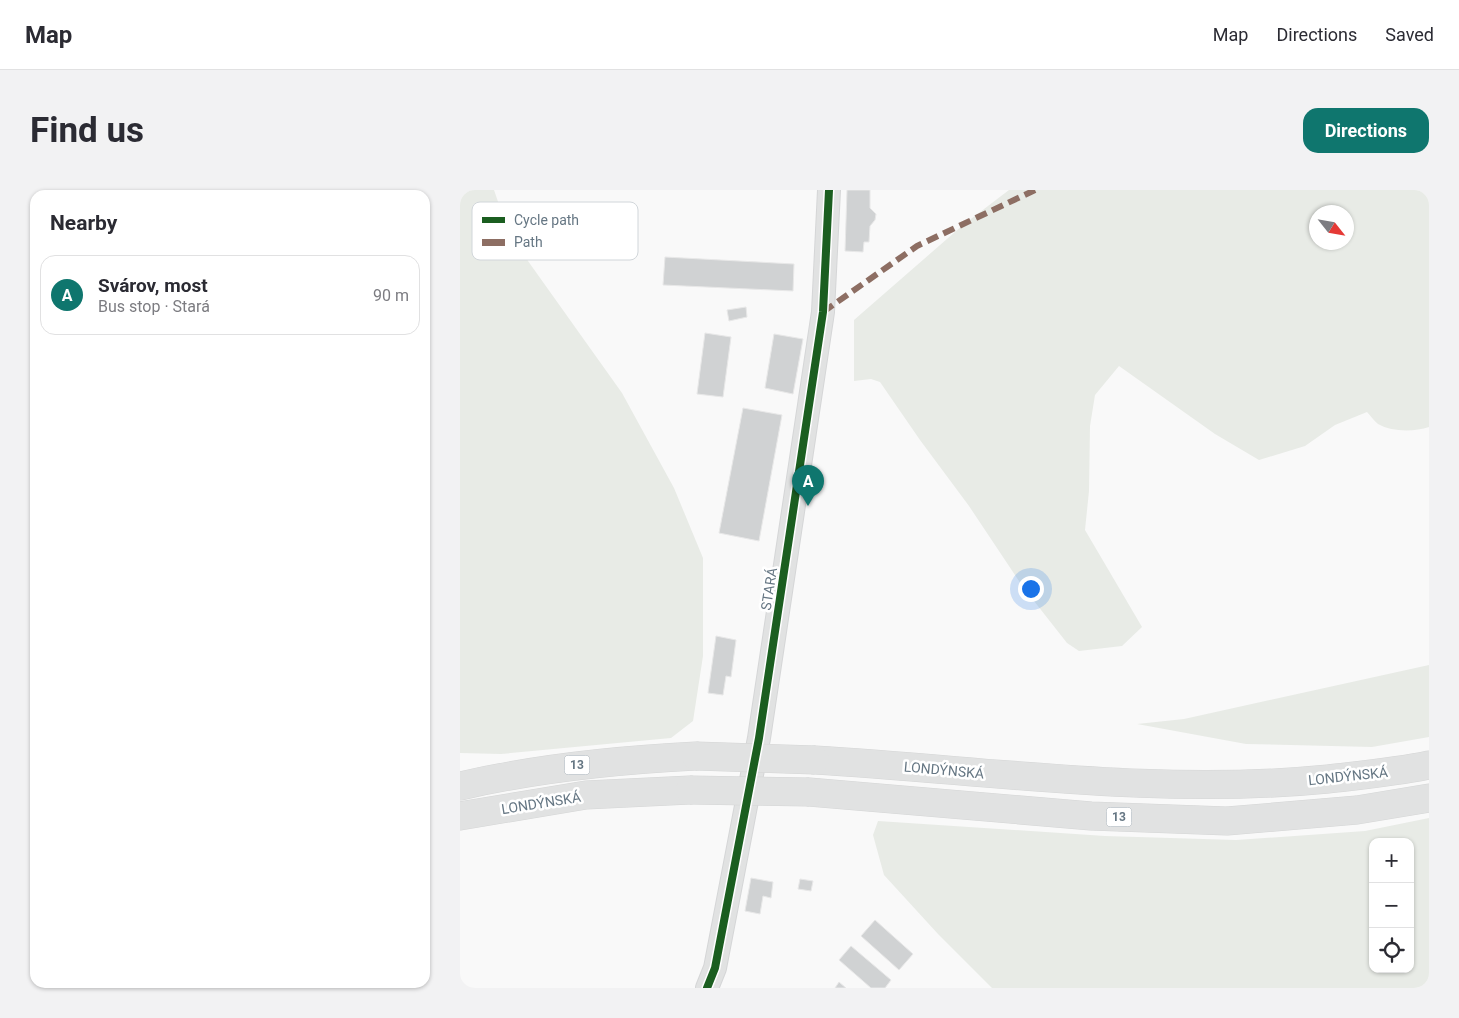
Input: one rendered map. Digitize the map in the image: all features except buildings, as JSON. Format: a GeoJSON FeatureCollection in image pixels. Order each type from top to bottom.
{"type":"FeatureCollection","features":[{"type":"Feature","properties":{"kind":"highway","name":"LONDÝNSKÁ"},"geometry":{"type":"LineString","coordinates":[[460,786],[555,768],[628,759],[696,756],[815,760],[1087,782],[1170,785],[1236,785],[1302,781],[1429,765]]}},
{"type":"Feature","properties":{"kind":"highway","name":"LONDÝNSKÁ"},"geometry":{"type":"LineString","coordinates":[[465,816],[586,795],[690,790],[809,792],[1091,816],[1227,821],[1357,810],[1429,798]]}},
{"type":"Feature","properties":{"kind":"street","name":"STARÁ"},"geometry":{"type":"LineString","coordinates":[[707,988],[715,968],[762,719],[823,312],[829,190]]}},
{"type":"Feature","properties":{"kind":"shaded area"},"geometry":{"type":"Polygon","coordinates":[[[460,190],[494,190],[498,202],[472,202],[472,260],[527,260],[622,393],[674,488],[703,558],[703,656],[693,721],[671,738],[501,754],[460,753],[460,190]]]}},
{"type":"Feature","properties":{"kind":"shaded area"},"geometry":{"type":"Polygon","coordinates":[[[1009,190],[1429,190],[1429,427],[1417,430],[1390,429],[1378,424],[1367,412],[1335,425],[1305,446],[1259,460],[1215,434],[1119,366],[1095,395],[1090,426],[1089,491],[1085,530],[1142,627],[1122,646],[1079,651],[1067,643],[1023,587],[969,506],[880,382],[871,379],[854,381],[854,320],[963,225],[1009,190]]]}},
{"type":"Feature","properties":{"kind":"shaded area"},"geometry":{"type":"Polygon","coordinates":[[[1429,665],[1429,737],[1372,747],[1246,744],[1137,724],[1184,719],[1429,665]]]}},
{"type":"Feature","properties":{"kind":"shaded area"},"geometry":{"type":"Polygon","coordinates":[[[1429,818],[1429,988],[992,988],[938,934],[884,875],[873,835],[878,821],[1105,836],[1236,840],[1365,831],[1429,818]]]}},
{"type":"Feature","properties":{"kind":"marked path"},"geometry":{"type":"LineString","coordinates":[[823,312],[917,246],[1035,190]]}},
{"type":"Feature","properties":{"kind":"cycle path"},"geometry":{"type":"LineString","coordinates":[[707,988],[715,968],[759,738],[823,312],[829,190]]}},
{"type":"Feature","properties":{"kind":"place","name":"Svárov, most"},"geometry":{"type":"Point","coordinates":[808,506]}}]}
